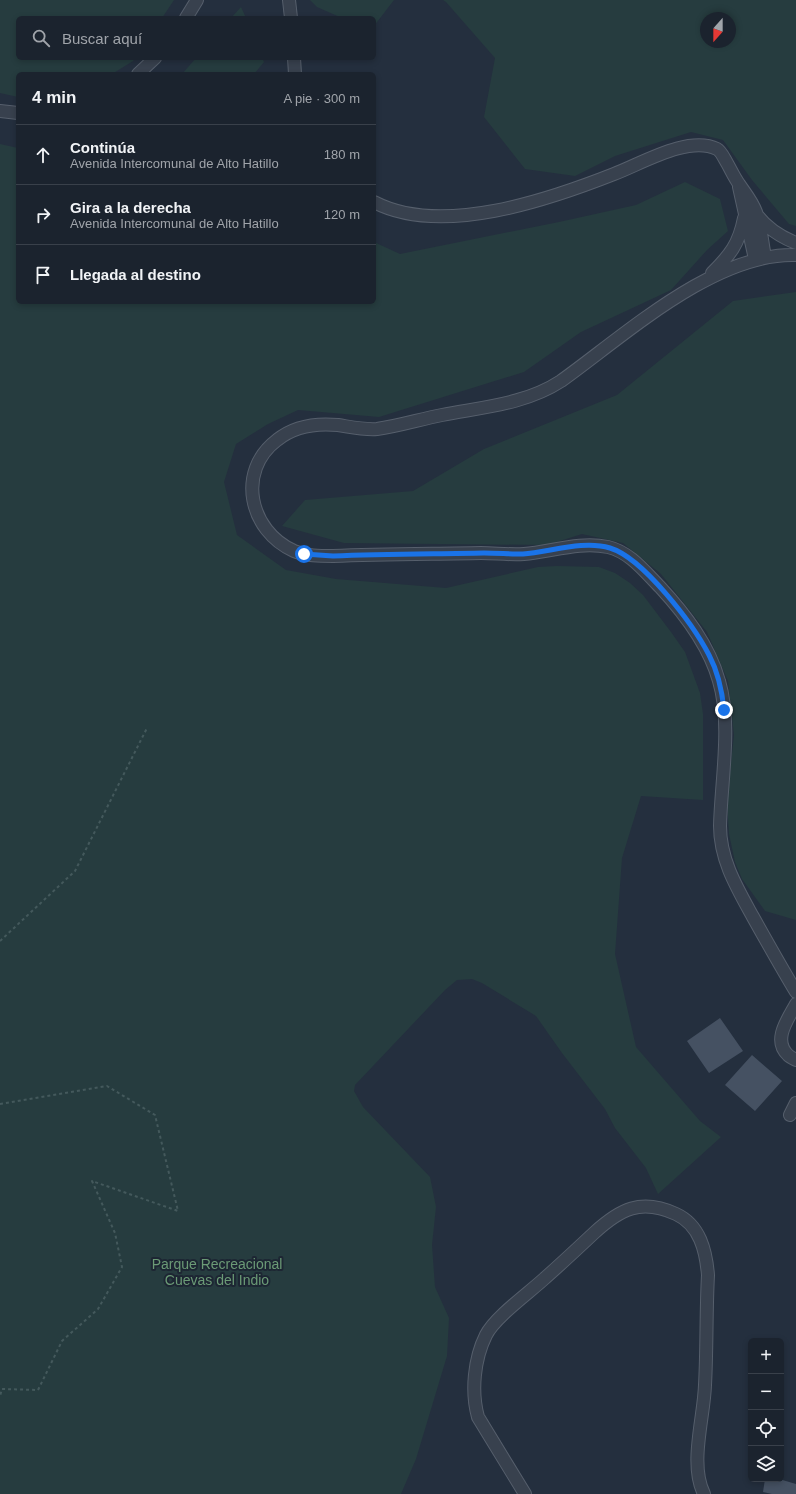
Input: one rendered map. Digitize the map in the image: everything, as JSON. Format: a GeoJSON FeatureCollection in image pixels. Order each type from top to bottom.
{"type":"FeatureCollection","features":[{"type":"Feature","properties":{"kind":"street"},"geometry":{"type":"LineString","coordinates":[[187,16],[196,0]]}},
{"type":"Feature","properties":{"kind":"street"},"geometry":{"type":"LineString","coordinates":[[289,0],[291,16]]}},
{"type":"Feature","properties":{"kind":"street"},"geometry":{"type":"LineString","coordinates":[[140,72],[153,60]]}},
{"type":"Feature","properties":{"kind":"street"},"geometry":{"type":"LineString","coordinates":[[294,60],[295,72]]}},
{"type":"Feature","properties":{"kind":"street"},"geometry":{"type":"LineString","coordinates":[[0,111],[16,113]]}},
{"type":"Feature","properties":{"kind":"street"},"geometry":{"type":"LineString","coordinates":[[376,203],[399,212],[434,216],[454,216],[494,210],[561,193],[615,174],[657,156],[699,144],[710,146],[719,150],[738,183],[752,202],[762,222],[787,240],[796,243]]}},
{"type":"Feature","properties":{"kind":"street"},"geometry":{"type":"LineString","coordinates":[[738,183],[744,214],[760,258]]}},
{"type":"Feature","properties":{"kind":"street"},"geometry":{"type":"LineString","coordinates":[[709,277],[725,261],[738,242],[744,214]]}},
{"type":"Feature","properties":{"kind":"street"},"geometry":{"type":"LineString","coordinates":[[757,214],[760,258]]}},
{"type":"Feature","properties":{"kind":"street"},"geometry":{"type":"LineString","coordinates":[[796,254],[760,258],[709,277],[651,314],[561,382],[536,394],[520,400],[376,429],[364,429],[338,425],[303,427],[290,432],[274,443],[260,457],[253,479],[253,494],[259,516],[267,531],[278,542],[304,554],[333,556],[524,554],[568,547],[600,546],[608,547],[623,554],[638,565],[690,624],[709,655],[720,682],[725,729],[720,835],[725,860],[736,888],[796,992]]}},
{"type":"Feature","properties":{"kind":"street"},"geometry":{"type":"LineString","coordinates":[[795,1010],[783,1029],[781,1039],[783,1048],[788,1055],[796,1060]]}},
{"type":"Feature","properties":{"kind":"street"},"geometry":{"type":"LineString","coordinates":[[790,1115],[796,1103]]}},
{"type":"Feature","properties":{"kind":"street"},"geometry":{"type":"LineString","coordinates":[[525,1494],[478,1417],[474,1404],[474,1380],[482,1344],[487,1333],[505,1313],[603,1224],[631,1208],[645,1206],[668,1210],[687,1221],[696,1230],[707,1256],[708,1275],[705,1386],[697,1457],[698,1475],[704,1494]]}},
{"type":"Feature","properties":{"kind":"path"},"geometry":{"type":"LineString","coordinates":[[0,941],[75,872],[146,728]]}},
{"type":"Feature","properties":{"kind":"path"},"geometry":{"type":"LineString","coordinates":[[0,1104],[107,1086],[155,1115],[178,1211],[92,1181],[115,1233],[122,1267],[98,1309],[62,1341],[38,1390],[2,1389],[0,1396]]}},
{"type":"Feature","properties":{"kind":"green space"},"geometry":{"type":"Polygon","coordinates":[[[0,0],[174,0],[163,16],[16,16],[16,60],[134,60],[115,72],[16,72],[16,97],[0,93],[0,0]]]}},
{"type":"Feature","properties":{"kind":"green space"},"geometry":{"type":"Polygon","coordinates":[[[310,0],[394,0],[376,23],[376,16],[337,16],[317,7],[310,0]]]}},
{"type":"Feature","properties":{"kind":"green space"},"geometry":{"type":"Polygon","coordinates":[[[443,0],[796,0],[796,226],[789,224],[752,180],[723,140],[691,132],[615,156],[575,176],[525,169],[484,117],[495,58],[443,0]]]}},
{"type":"Feature","properties":{"kind":"green space"},"geometry":{"type":"Polygon","coordinates":[[[241,7],[245,16],[233,16],[241,7]]]}},
{"type":"Feature","properties":{"kind":"green space"},"geometry":{"type":"Polygon","coordinates":[[[194,60],[263,60],[264,62],[256,72],[184,72],[194,60]]]}},
{"type":"Feature","properties":{"kind":"green space","name":"Parque Recreacional Cuevas del Indio"},"geometry":{"type":"Polygon","coordinates":[[[0,144],[16,148],[16,304],[376,304],[376,243],[400,254],[636,205],[685,182],[720,199],[728,231],[707,250],[671,290],[581,332],[524,372],[379,417],[298,410],[268,424],[236,444],[224,482],[237,535],[286,570],[336,579],[446,588],[538,567],[599,567],[615,573],[630,583],[643,595],[685,652],[700,693],[703,714],[703,800],[641,796],[622,858],[615,954],[636,1047],[700,1121],[721,1137],[658,1194],[646,1168],[615,1128],[605,1109],[536,1016],[482,983],[472,979],[457,980],[445,990],[355,1085],[354,1091],[363,1107],[430,1177],[436,1207],[432,1245],[435,1287],[449,1318],[447,1356],[416,1459],[401,1494],[0,1494],[0,144]]]}},
{"type":"Feature","properties":{"kind":"green space"},"geometry":{"type":"Polygon","coordinates":[[[796,292],[796,920],[765,911],[742,879],[735,862],[729,834],[727,802],[734,735],[728,681],[707,632],[661,574],[623,543],[582,534],[547,545],[344,543],[282,526],[305,500],[413,491],[484,449],[617,395],[733,301],[796,292]]]}},
{"type":"Feature","properties":{"kind":"building"},"geometry":{"type":"Polygon","coordinates":[[[720,1018],[743,1051],[709,1073],[687,1041],[720,1018]]]}},
{"type":"Feature","properties":{"kind":"building"},"geometry":{"type":"Polygon","coordinates":[[[752,1055],[782,1081],[755,1111],[725,1085],[752,1055]]]}},
{"type":"Feature","properties":{"kind":"building"},"geometry":{"type":"Polygon","coordinates":[[[784,1480],[796,1484],[796,1494],[772,1494],[763,1492],[765,1482],[784,1482],[784,1480]]]}},
{"type":"Feature","properties":{"kind":"route"},"geometry":{"type":"LineString","coordinates":[[304,554],[320,556],[484,553],[524,554],[568,547],[608,547],[630,558],[638,565],[675,604],[696,632],[709,655],[720,682],[724,710]]}}]}
